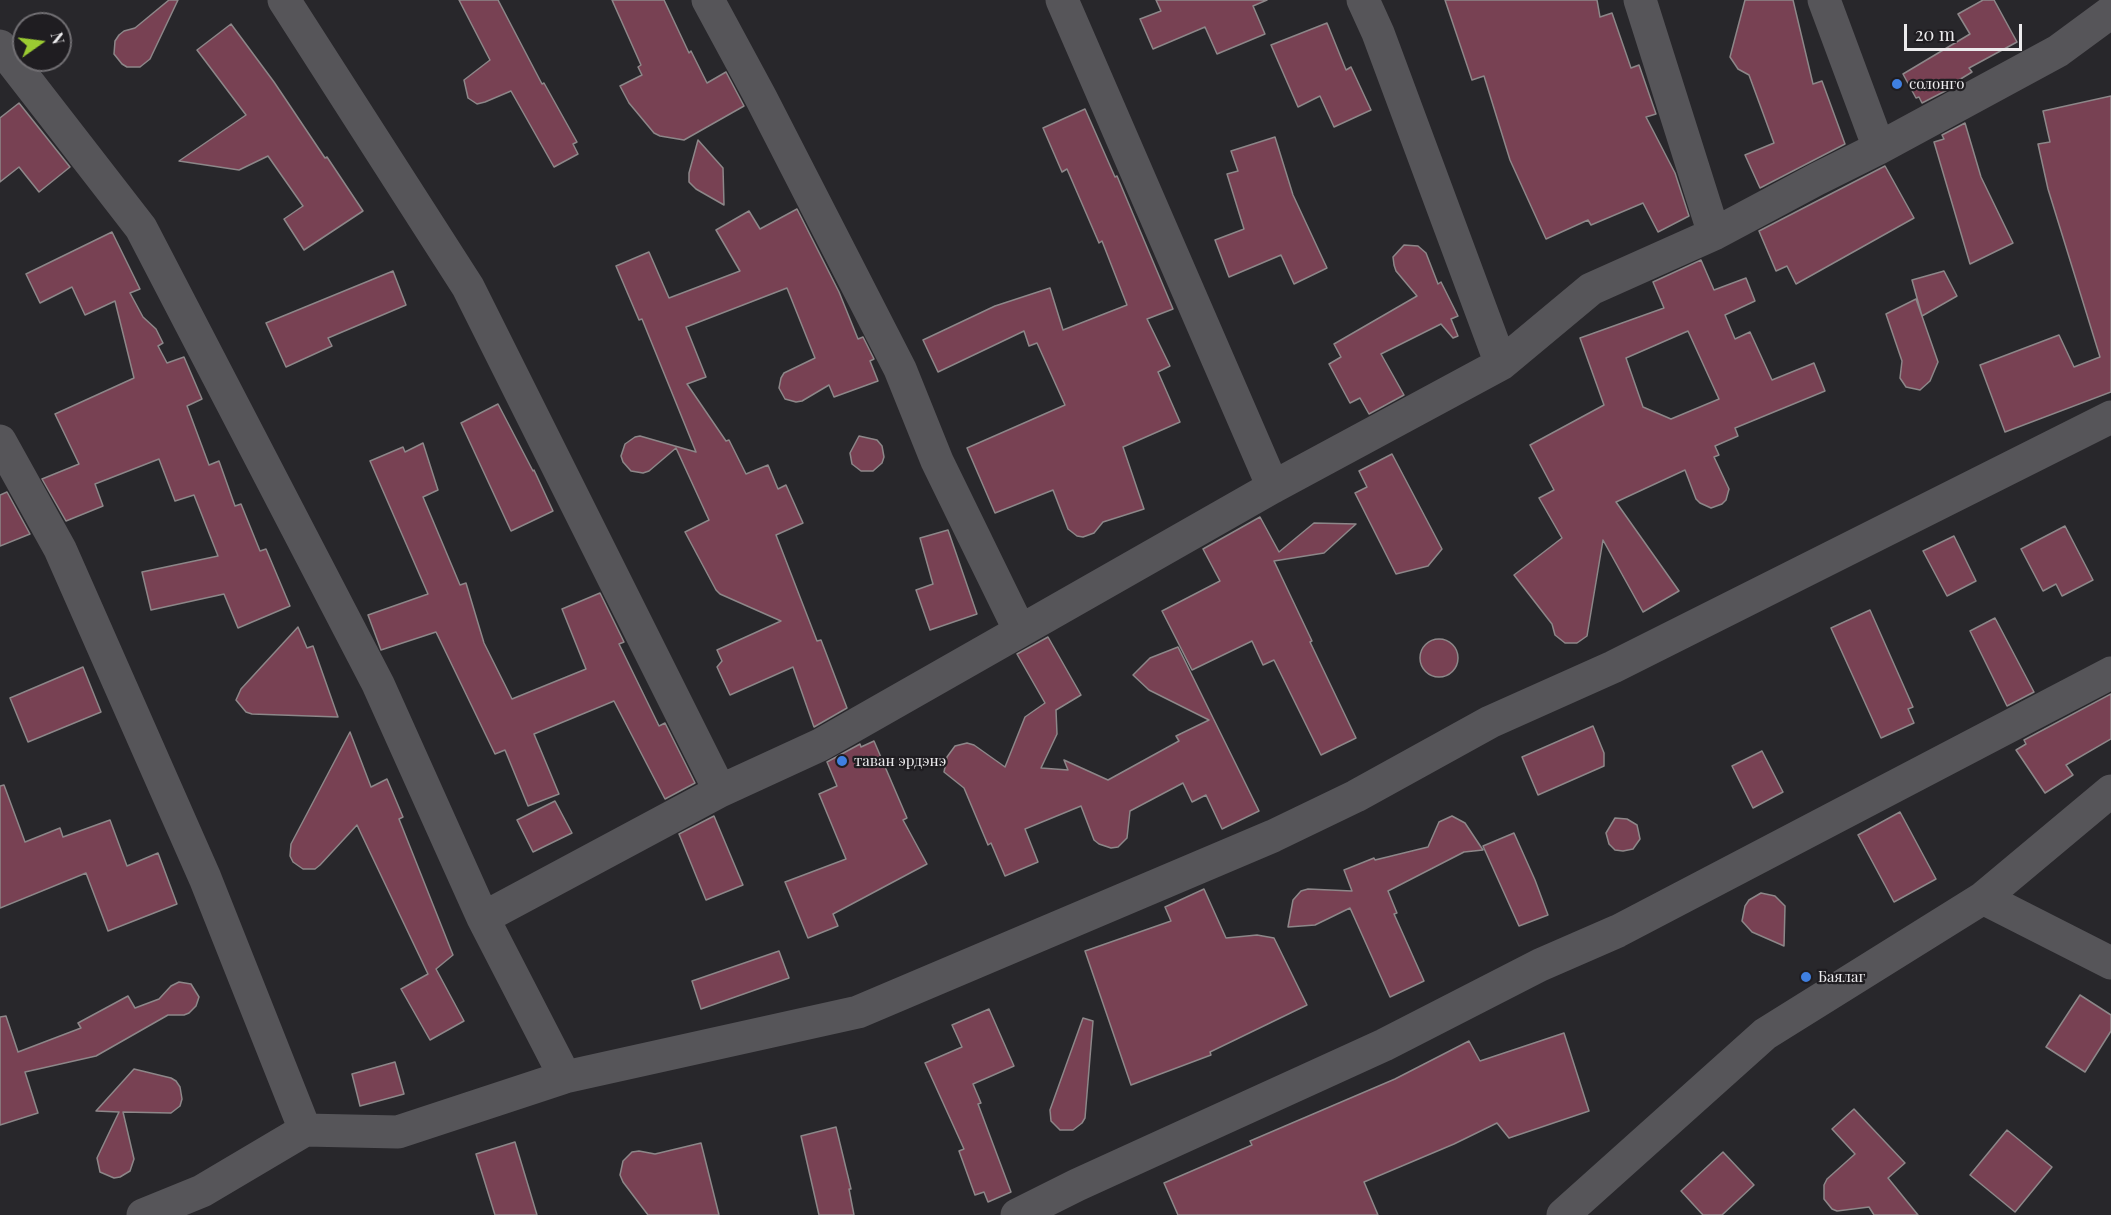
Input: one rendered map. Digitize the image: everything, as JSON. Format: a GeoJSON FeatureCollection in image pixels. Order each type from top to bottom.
{"type":"FeatureCollection","features":[{"type":"Feature","properties":{"kind":"street"},"geometry":{"type":"LineString","coordinates":[[284,0],[468,287],[720,791]]}},
{"type":"Feature","properties":{"kind":"street"},"geometry":{"type":"LineString","coordinates":[[708,0],[900,369],[937,460],[1020,631]]}},
{"type":"Feature","properties":{"kind":"street"},"geometry":{"type":"LineString","coordinates":[[1062,0],[1273,487]]}},
{"type":"Feature","properties":{"kind":"street"},"geometry":{"type":"LineString","coordinates":[[1363,0],[1378,33],[1501,364]]}},
{"type":"Feature","properties":{"kind":"street"},"geometry":{"type":"LineString","coordinates":[[1640,0],[1714,234]]}},
{"type":"Feature","properties":{"kind":"street"},"geometry":{"type":"LineString","coordinates":[[1824,0],[1879,148]]}},
{"type":"Feature","properties":{"kind":"street"},"geometry":{"type":"LineString","coordinates":[[483,918],[720,791],[820,745],[1273,487],[1501,364],[1591,289],[1714,234],[1879,148],[2058,51],[2111,12]]}},
{"type":"Feature","properties":{"kind":"street"},"geometry":{"type":"LineString","coordinates":[[0,46],[141,228],[378,684],[483,918],[565,1077]]}},
{"type":"Feature","properties":{"kind":"street"},"geometry":{"type":"LineString","coordinates":[[143,1215],[202,1191],[305,1130],[398,1132],[565,1077],[858,1012],[1262,841],[1356,796],[1490,722],[1613,667],[2111,417]]}},
{"type":"Feature","properties":{"kind":"street"},"geometry":{"type":"LineString","coordinates":[[0,441],[70,571],[205,878],[305,1130]]}},
{"type":"Feature","properties":{"kind":"street"},"geometry":{"type":"LineString","coordinates":[[1017,1215],[1077,1185],[1384,1045],[1540,965],[1618,931],[2111,674]]}},
{"type":"Feature","properties":{"kind":"street"},"geometry":{"type":"LineString","coordinates":[[1563,1215],[1765,1034],[1983,898],[2111,791]]}},
{"type":"Feature","properties":{"kind":"street"},"geometry":{"type":"LineString","coordinates":[[1983,898],[2111,963]]}},
{"type":"Feature","properties":{"kind":"building"},"geometry":{"type":"Polygon","coordinates":[[[169,0],[178,0],[150,59],[140,67],[127,67],[122,64],[114,54],[115,41],[119,35],[135,28],[169,0]]]}},
{"type":"Feature","properties":{"kind":"building"},"geometry":{"type":"Polygon","coordinates":[[[459,0],[498,0],[542,84],[544,83],[577,142],[573,144],[578,154],[554,167],[511,91],[477,104],[468,98],[464,80],[490,60],[459,0]]]}},
{"type":"Feature","properties":{"kind":"building"},"geometry":{"type":"Polygon","coordinates":[[[612,0],[664,0],[689,53],[691,51],[707,83],[726,72],[744,106],[684,140],[654,133],[629,103],[620,86],[642,75],[638,67],[641,65],[612,0]]]}},
{"type":"Feature","properties":{"kind":"building"},"geometry":{"type":"Polygon","coordinates":[[[1156,0],[1267,0],[1253,6],[1265,34],[1217,54],[1205,27],[1153,49],[1140,19],[1161,11],[1156,0]]]}},
{"type":"Feature","properties":{"kind":"building"},"geometry":{"type":"Polygon","coordinates":[[[1445,0],[1597,0],[1600,17],[1612,13],[1631,68],[1639,65],[1656,114],[1646,117],[1675,173],[1689,216],[1658,232],[1643,203],[1591,225],[1588,220],[1546,239],[1510,160],[1484,76],[1472,80],[1445,0]]]}},
{"type":"Feature","properties":{"kind":"building"},"geometry":{"type":"Polygon","coordinates":[[[1745,0],[1793,0],[1813,84],[1822,81],[1845,144],[1760,188],[1745,155],[1774,143],[1749,75],[1738,69],[1730,57],[1745,0]]]}},
{"type":"Feature","properties":{"kind":"building"},"geometry":{"type":"Polygon","coordinates":[[[1983,0],[1994,0],[2017,42],[1969,68],[1972,72],[1954,83],[1955,86],[1922,103],[1919,97],[1916,98],[1903,74],[1970,34],[1958,14],[1983,0]]]}},
{"type":"Feature","properties":{"kind":"building"},"geometry":{"type":"Polygon","coordinates":[[[1327,23],[1346,70],[1351,67],[1371,110],[1334,127],[1320,96],[1298,107],[1271,45],[1327,23]]]}},
{"type":"Feature","properties":{"kind":"building"},"geometry":{"type":"Polygon","coordinates":[[[231,24],[363,211],[304,250],[284,219],[303,206],[268,156],[239,170],[179,161],[246,115],[197,50],[231,24]]]}},
{"type":"Feature","properties":{"kind":"building"},"geometry":{"type":"Polygon","coordinates":[[[2111,96],[2111,392],[2005,432],[1980,365],[2059,335],[2074,367],[2100,357],[2048,189],[2038,144],[2050,142],[2043,111],[2111,96]]]}},
{"type":"Feature","properties":{"kind":"building"},"geometry":{"type":"Polygon","coordinates":[[[19,103],[70,167],[39,192],[19,167],[0,182],[0,118],[19,103]]]}},
{"type":"Feature","properties":{"kind":"building"},"geometry":{"type":"Polygon","coordinates":[[[1085,109],[1115,177],[1117,176],[1173,309],[1147,319],[1170,366],[1158,372],[1180,422],[1123,447],[1144,509],[1103,522],[1094,533],[1083,537],[1077,536],[1068,529],[1053,490],[995,513],[967,448],[1065,405],[1037,343],[1029,346],[1024,331],[938,372],[923,340],[995,306],[1050,288],[1063,330],[1127,305],[1102,241],[1099,243],[1067,169],[1062,172],[1043,128],[1085,109]]]}},
{"type":"Feature","properties":{"kind":"building"},"geometry":{"type":"Polygon","coordinates":[[[1965,123],[1981,177],[2013,243],[1970,264],[1934,142],[1944,139],[1942,135],[1965,123]]]}},
{"type":"Feature","properties":{"kind":"building"},"geometry":{"type":"Polygon","coordinates":[[[1275,137],[1293,195],[1327,268],[1294,284],[1281,255],[1229,277],[1215,240],[1244,229],[1227,174],[1238,171],[1231,151],[1275,137]]]}},
{"type":"Feature","properties":{"kind":"building"},"geometry":{"type":"Polygon","coordinates":[[[698,140],[723,168],[724,205],[696,189],[689,182],[689,173],[698,140]]]}},
{"type":"Feature","properties":{"kind":"building"},"geometry":{"type":"Polygon","coordinates":[[[1885,166],[1914,218],[1796,284],[1787,266],[1776,271],[1759,231],[1885,166]]]}},
{"type":"Feature","properties":{"kind":"building"},"geometry":{"type":"Polygon","coordinates":[[[797,209],[839,292],[858,339],[863,337],[874,359],[870,361],[878,381],[834,397],[829,385],[802,401],[785,399],[779,388],[784,373],[815,358],[787,288],[686,327],[706,377],[687,384],[726,441],[729,440],[746,474],[768,465],[778,489],[786,485],[803,523],[776,535],[817,641],[821,640],[847,708],[814,727],[793,667],[730,695],[717,667],[722,661],[717,650],[781,621],[720,594],[716,590],[685,532],[709,520],[676,448],[649,471],[643,473],[631,471],[621,456],[625,444],[640,436],[696,452],[642,319],[639,320],[616,266],[649,252],[669,298],[740,271],[716,230],[749,211],[760,229],[797,209]]]}},
{"type":"Feature","properties":{"kind":"building"},"geometry":{"type":"Polygon","coordinates":[[[112,232],[140,289],[130,293],[143,317],[156,329],[163,343],[158,346],[167,363],[184,357],[202,399],[187,406],[209,465],[219,461],[235,506],[241,504],[260,551],[266,549],[290,606],[238,628],[224,594],[151,610],[142,572],[218,556],[194,495],[175,501],[159,459],[95,484],[103,506],[66,521],[42,479],[79,464],[55,414],[134,378],[115,301],[85,315],[72,287],[40,303],[26,274],[112,232]]]}},
{"type":"Feature","properties":{"kind":"building"},"geometry":{"type":"Polygon","coordinates":[[[1404,245],[1418,246],[1426,253],[1438,284],[1441,282],[1458,316],[1451,319],[1458,336],[1453,338],[1441,324],[1381,354],[1404,395],[1369,414],[1360,398],[1350,403],[1329,364],[1341,357],[1334,344],[1417,296],[1396,271],[1394,265],[1393,257],[1404,245]]]}},
{"type":"Feature","properties":{"kind":"building"},"geometry":{"type":"Polygon","coordinates":[[[1701,260],[1714,290],[1746,278],[1755,301],[1725,315],[1735,339],[1750,332],[1772,380],[1814,363],[1825,391],[1735,428],[1738,436],[1715,446],[1719,455],[1714,457],[1729,489],[1726,500],[1722,504],[1711,508],[1700,503],[1696,499],[1685,470],[1616,502],[1679,591],[1643,612],[1603,540],[1587,636],[1577,643],[1565,643],[1555,635],[1552,624],[1514,575],[1562,538],[1539,498],[1554,490],[1530,445],[1604,405],[1580,338],[1664,308],[1653,282],[1701,260]],[[1688,331],[1626,358],[1643,407],[1671,419],[1719,399],[1688,331]]]}},
{"type":"Feature","properties":{"kind":"building"},"geometry":{"type":"Polygon","coordinates":[[[393,271],[406,305],[328,338],[332,346],[286,367],[266,323],[393,271]]]}},
{"type":"Feature","properties":{"kind":"building"},"geometry":{"type":"Polygon","coordinates":[[[1944,271],[1957,296],[1922,316],[1912,280],[1944,271]]]}},
{"type":"Feature","properties":{"kind":"building"},"geometry":{"type":"Polygon","coordinates":[[[1916,299],[1938,362],[1930,381],[1920,390],[1906,387],[1900,378],[1902,361],[1886,314],[1916,299]]]}},
{"type":"Feature","properties":{"kind":"building"},"geometry":{"type":"Polygon","coordinates":[[[498,404],[534,470],[553,511],[511,531],[461,423],[498,404]]]}},
{"type":"Feature","properties":{"kind":"building"},"geometry":{"type":"Polygon","coordinates":[[[859,436],[877,440],[882,446],[884,457],[882,463],[873,471],[861,471],[852,464],[850,453],[859,436]]]}},
{"type":"Feature","properties":{"kind":"building"},"geometry":{"type":"Polygon","coordinates":[[[423,443],[438,490],[423,497],[460,585],[466,583],[484,643],[512,699],[586,669],[562,609],[600,593],[624,642],[619,644],[659,726],[665,723],[695,783],[665,799],[614,701],[534,734],[559,794],[528,806],[505,750],[495,754],[436,632],[381,650],[368,615],[428,594],[370,461],[403,447],[405,452],[423,443]]]}},
{"type":"Feature","properties":{"kind":"building"},"geometry":{"type":"Polygon","coordinates":[[[1392,454],[1442,549],[1428,566],[1396,574],[1355,493],[1367,487],[1359,471],[1392,454]]]}},
{"type":"Feature","properties":{"kind":"building"},"geometry":{"type":"Polygon","coordinates":[[[7,492],[30,534],[0,546],[0,495],[7,492]]]}},
{"type":"Feature","properties":{"kind":"building"},"geometry":{"type":"Polygon","coordinates":[[[1260,517],[1279,552],[1314,523],[1356,524],[1324,553],[1274,561],[1356,738],[1321,755],[1274,660],[1263,665],[1252,641],[1192,670],[1162,611],[1220,581],[1203,549],[1260,517]]]}},
{"type":"Feature","properties":{"kind":"building"},"geometry":{"type":"Polygon","coordinates":[[[2065,526],[2093,580],[2062,596],[2056,584],[2043,591],[2021,549],[2065,526]]]}},
{"type":"Feature","properties":{"kind":"building"},"geometry":{"type":"Polygon","coordinates":[[[948,530],[977,614],[930,630],[916,590],[933,584],[920,538],[948,530]]]}},
{"type":"Feature","properties":{"kind":"building"},"geometry":{"type":"Polygon","coordinates":[[[1954,536],[1976,581],[1947,596],[1923,551],[1954,536]]]}},
{"type":"Feature","properties":{"kind":"building"},"geometry":{"type":"Polygon","coordinates":[[[1870,610],[1913,707],[1908,709],[1914,723],[1881,738],[1831,628],[1870,610]]]}},
{"type":"Feature","properties":{"kind":"building"},"geometry":{"type":"Polygon","coordinates":[[[1995,618],[2034,692],[2007,706],[1970,631],[1995,618]]]}},
{"type":"Feature","properties":{"kind":"building"},"geometry":{"type":"Polygon","coordinates":[[[298,627],[307,648],[313,646],[338,717],[246,712],[236,700],[241,689],[298,627]]]}},
{"type":"Feature","properties":{"kind":"building"},"geometry":{"type":"Polygon","coordinates":[[[1048,637],[1081,695],[1056,710],[1057,734],[1041,768],[1068,770],[1064,760],[1108,780],[1179,741],[1176,736],[1209,720],[1149,690],[1133,675],[1150,658],[1178,647],[1259,811],[1222,829],[1206,795],[1192,802],[1183,783],[1130,811],[1127,838],[1118,847],[1111,848],[1094,840],[1081,806],[1025,829],[1038,862],[1005,876],[991,843],[988,845],[964,788],[944,772],[947,757],[955,746],[967,743],[974,745],[1005,767],[1025,717],[1045,703],[1017,654],[1048,637]]]}},
{"type":"Feature","properties":{"kind":"building"},"geometry":{"type":"Polygon","coordinates":[[[1439,639],[1452,645],[1458,658],[1452,671],[1439,677],[1426,671],[1420,658],[1426,645],[1439,639]]]}},
{"type":"Feature","properties":{"kind":"building"},"geometry":{"type":"Polygon","coordinates":[[[83,667],[101,712],[28,742],[10,698],[83,667]]]}},
{"type":"Feature","properties":{"kind":"building"},"geometry":{"type":"Polygon","coordinates":[[[2111,694],[2111,739],[2066,765],[2073,775],[2045,793],[2016,750],[2026,744],[2024,740],[2111,694]]]}},
{"type":"Feature","properties":{"kind":"building"},"geometry":{"type":"Polygon","coordinates":[[[1593,726],[1604,753],[1604,766],[1538,795],[1522,757],[1593,726]]]}},
{"type":"Feature","properties":{"kind":"building"},"geometry":{"type":"Polygon","coordinates":[[[350,732],[371,787],[387,779],[403,817],[399,819],[453,955],[436,969],[464,1021],[430,1040],[401,989],[428,974],[357,825],[315,869],[303,869],[293,862],[290,856],[291,844],[350,732]]]}},
{"type":"Feature","properties":{"kind":"building"},"geometry":{"type":"Polygon","coordinates":[[[874,741],[907,818],[903,820],[927,864],[833,914],[838,926],[808,938],[785,882],[846,859],[819,794],[837,786],[827,762],[860,744],[861,747],[874,741]]]}},
{"type":"Feature","properties":{"kind":"building"},"geometry":{"type":"Polygon","coordinates":[[[1762,751],[1783,792],[1753,808],[1732,766],[1762,751]]]}},
{"type":"Feature","properties":{"kind":"building"},"geometry":{"type":"Polygon","coordinates":[[[4,785],[25,842],[60,828],[63,837],[110,820],[127,866],[158,853],[177,904],[108,931],[86,873],[0,908],[0,786],[4,785]]]}},
{"type":"Feature","properties":{"kind":"building"},"geometry":{"type":"Polygon","coordinates":[[[555,801],[572,833],[533,852],[517,820],[555,801]]]}},
{"type":"Feature","properties":{"kind":"building"},"geometry":{"type":"Polygon","coordinates":[[[1900,812],[1936,879],[1894,902],[1858,835],[1900,812]]]}},
{"type":"Feature","properties":{"kind":"building"},"geometry":{"type":"Polygon","coordinates":[[[714,816],[743,885],[706,900],[679,834],[714,816]]]}},
{"type":"Feature","properties":{"kind":"building"},"geometry":{"type":"Polygon","coordinates":[[[1452,816],[1465,823],[1483,850],[1464,852],[1388,891],[1397,913],[1394,914],[1424,981],[1390,997],[1350,908],[1315,925],[1288,927],[1293,900],[1301,891],[1308,889],[1352,891],[1344,870],[1374,858],[1375,860],[1428,847],[1439,822],[1452,816]]]}},
{"type":"Feature","properties":{"kind":"building"},"geometry":{"type":"Polygon","coordinates":[[[1615,818],[1627,819],[1637,825],[1640,839],[1633,849],[1615,850],[1609,844],[1606,833],[1615,818]]]}},
{"type":"Feature","properties":{"kind":"building"},"geometry":{"type":"Polygon","coordinates":[[[1514,833],[1548,915],[1519,926],[1483,846],[1514,833]]]}},
{"type":"Feature","properties":{"kind":"building"},"geometry":{"type":"Polygon","coordinates":[[[1204,889],[1226,938],[1257,935],[1274,938],[1307,1005],[1210,1052],[1211,1055],[1131,1085],[1085,951],[1171,921],[1165,907],[1204,889]]]}},
{"type":"Feature","properties":{"kind":"building"},"geometry":{"type":"Polygon","coordinates":[[[1761,893],[1775,896],[1785,906],[1784,946],[1752,932],[1742,921],[1745,906],[1749,900],[1761,893]]]}},
{"type":"Feature","properties":{"kind":"building"},"geometry":{"type":"Polygon","coordinates":[[[779,951],[789,978],[701,1009],[692,981],[779,951]]]}},
{"type":"Feature","properties":{"kind":"building"},"geometry":{"type":"Polygon","coordinates":[[[179,982],[191,984],[199,997],[196,1006],[189,1013],[168,1015],[96,1056],[25,1072],[38,1113],[0,1125],[0,1017],[6,1016],[18,1052],[81,1028],[78,1023],[128,996],[135,1008],[159,999],[171,986],[179,982]]]}},
{"type":"Feature","properties":{"kind":"building"},"geometry":{"type":"Polygon","coordinates":[[[2080,995],[2111,1015],[2111,1031],[2085,1072],[2046,1047],[2080,995]]]}},
{"type":"Feature","properties":{"kind":"building"},"geometry":{"type":"Polygon","coordinates":[[[989,1009],[1014,1066],[973,1084],[981,1103],[978,1104],[1011,1192],[988,1202],[984,1192],[975,1195],[959,1151],[964,1149],[925,1063],[962,1047],[952,1025],[989,1009]]]}},
{"type":"Feature","properties":{"kind":"building"},"geometry":{"type":"Polygon","coordinates":[[[1083,1018],[1093,1021],[1085,1118],[1073,1130],[1060,1130],[1051,1121],[1050,1110],[1083,1018]]]}},
{"type":"Feature","properties":{"kind":"building"},"geometry":{"type":"Polygon","coordinates":[[[1564,1033],[1589,1111],[1509,1138],[1497,1123],[1364,1182],[1378,1215],[1178,1215],[1164,1183],[1252,1145],[1250,1141],[1395,1079],[1469,1041],[1480,1061],[1564,1033]]]}},
{"type":"Feature","properties":{"kind":"building"},"geometry":{"type":"Polygon","coordinates":[[[395,1062],[404,1094],[360,1106],[352,1074],[395,1062]]]}},
{"type":"Feature","properties":{"kind":"building"},"geometry":{"type":"Polygon","coordinates":[[[134,1069],[176,1081],[180,1087],[182,1099],[180,1106],[171,1113],[123,1112],[134,1159],[130,1171],[114,1178],[100,1172],[97,1158],[119,1112],[96,1111],[134,1069]]]}},
{"type":"Feature","properties":{"kind":"building"},"geometry":{"type":"Polygon","coordinates":[[[1854,1109],[1905,1163],[1888,1178],[1918,1215],[1874,1215],[1869,1207],[1837,1211],[1832,1209],[1824,1199],[1824,1185],[1827,1179],[1855,1154],[1832,1129],[1854,1109]]]}},
{"type":"Feature","properties":{"kind":"building"},"geometry":{"type":"Polygon","coordinates":[[[836,1127],[851,1189],[849,1189],[854,1215],[819,1215],[801,1136],[836,1127]]]}},
{"type":"Feature","properties":{"kind":"building"},"geometry":{"type":"Polygon","coordinates":[[[2007,1130],[2052,1167],[2015,1212],[1970,1175],[2007,1130]]]}},
{"type":"Feature","properties":{"kind":"building"},"geometry":{"type":"Polygon","coordinates":[[[515,1142],[537,1215],[495,1215],[476,1154],[515,1142]]]}},
{"type":"Feature","properties":{"kind":"building"},"geometry":{"type":"Polygon","coordinates":[[[701,1143],[719,1215],[648,1215],[623,1182],[620,1175],[623,1161],[632,1152],[655,1154],[701,1143]]]}},
{"type":"Feature","properties":{"kind":"building"},"geometry":{"type":"Polygon","coordinates":[[[1723,1152],[1754,1185],[1722,1215],[1703,1215],[1681,1191],[1723,1152]]]}},
{"type":"Feature","properties":{"kind":"place","name":"солонго"},"geometry":{"type":"Point","coordinates":[1897,84]}},
{"type":"Feature","properties":{"kind":"place","name":"таван эрдэнэ"},"geometry":{"type":"Point","coordinates":[842,761]}},
{"type":"Feature","properties":{"kind":"place","name":"Баялаг"},"geometry":{"type":"Point","coordinates":[1806,977]}}]}
